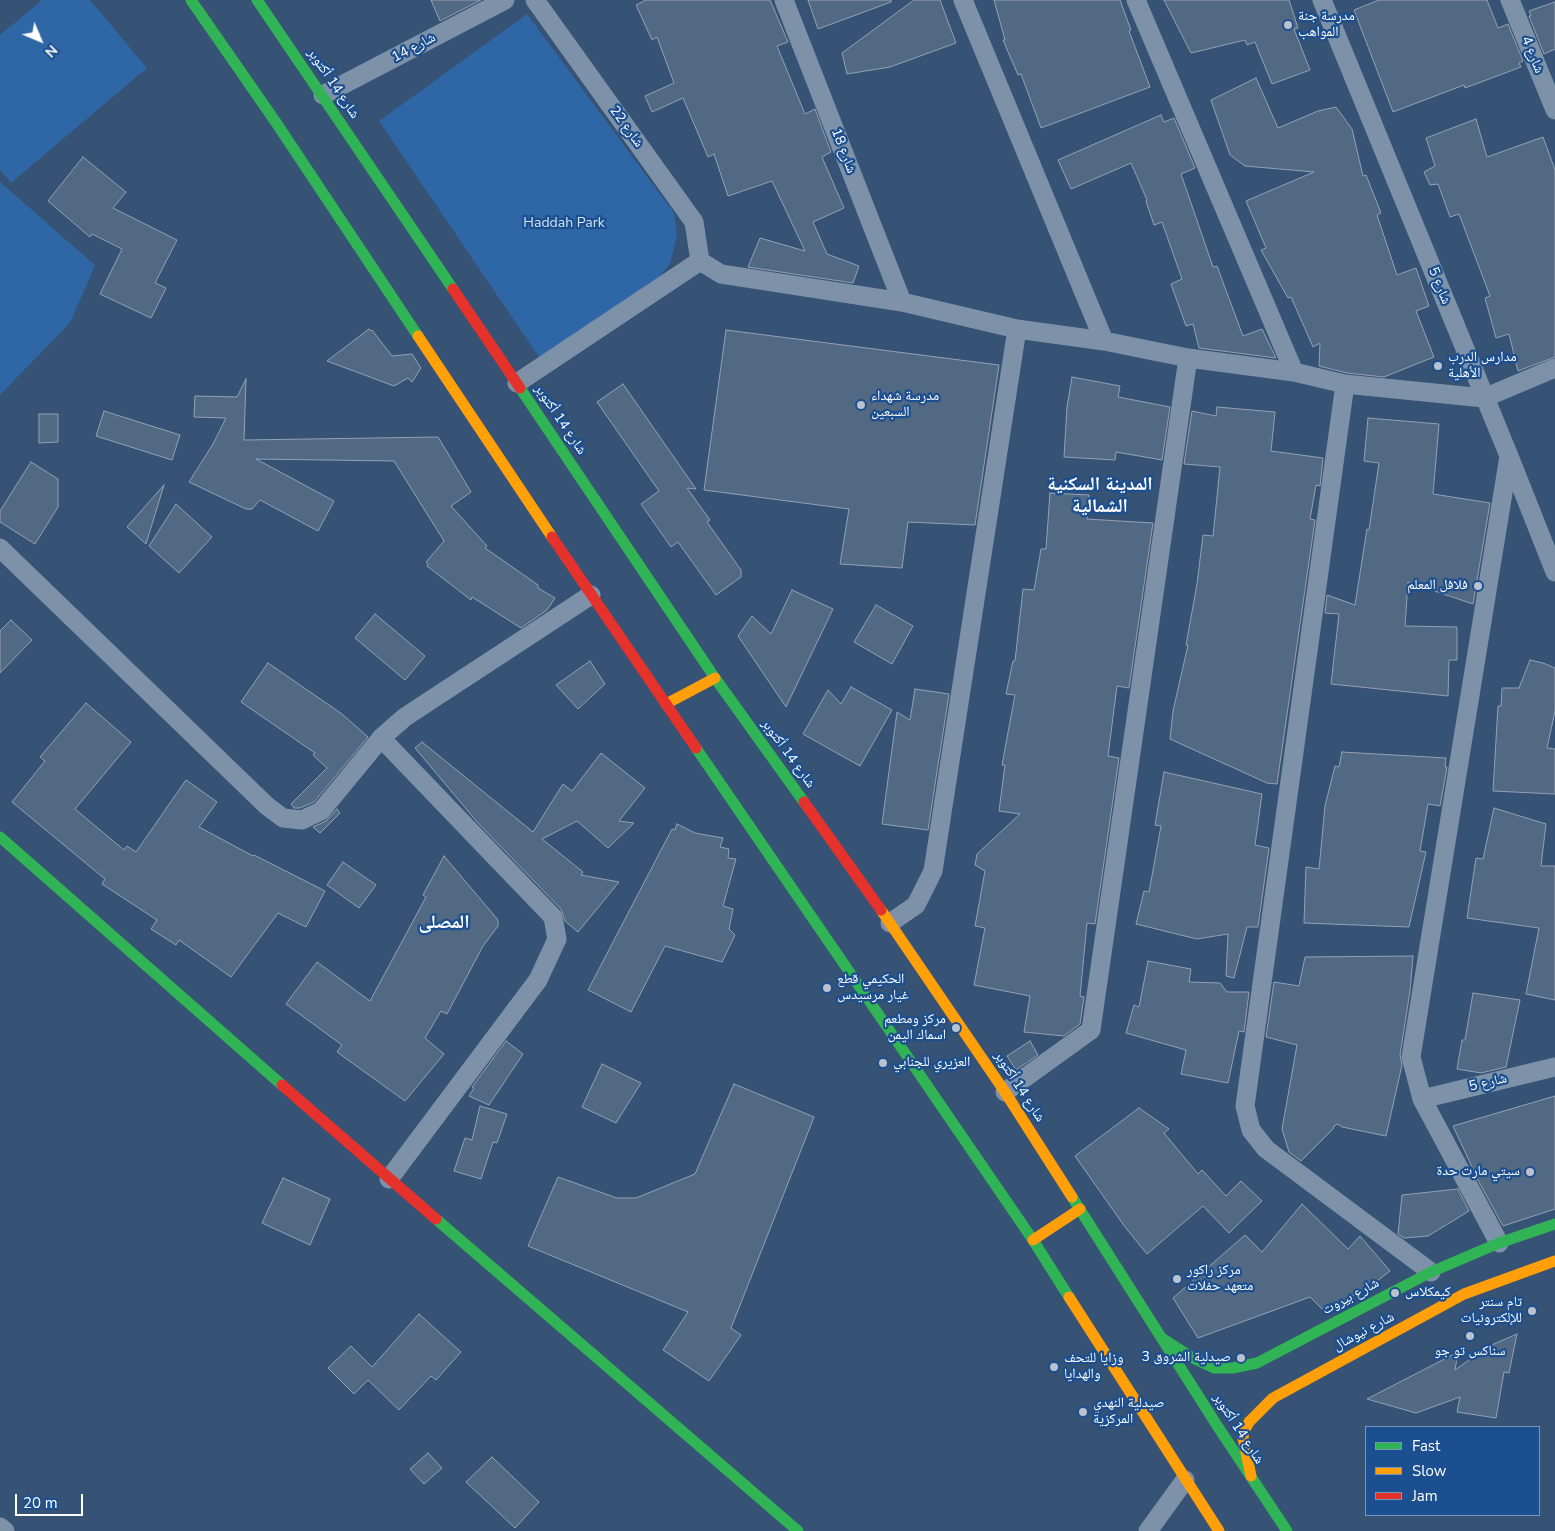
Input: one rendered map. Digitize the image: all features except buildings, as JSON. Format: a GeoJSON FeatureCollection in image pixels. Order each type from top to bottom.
{"type":"FeatureCollection","features":[{"type":"Feature","properties":{"kind":"main road"},"geometry":{"type":"LineString","coordinates":[[191,0],[275,121],[591,595],[1033,1240],[1219,1531]]}},
{"type":"Feature","properties":{"kind":"main road","name":"شارع 14 أكتوبر"},"geometry":{"type":"LineString","coordinates":[[257,0],[323,95],[714,678],[890,923],[1005,1092],[1287,1531]]}},
{"type":"Feature","properties":{"kind":"main road"},"geometry":{"type":"LineString","coordinates":[[666,704],[714,678]]}},
{"type":"Feature","properties":{"kind":"main road"},"geometry":{"type":"LineString","coordinates":[[0,837],[389,1179],[798,1531]]}},
{"type":"Feature","properties":{"kind":"main road"},"geometry":{"type":"LineString","coordinates":[[1033,1240],[1080,1208]]}},
{"type":"Feature","properties":{"kind":"main road","name":"شارع بيروت"},"geometry":{"type":"LineString","coordinates":[[1163,1339],[1191,1357],[1214,1368],[1234,1368],[1257,1363],[1431,1272],[1499,1243],[1555,1224]]}},
{"type":"Feature","properties":{"kind":"main road","name":"شارع نيوشال"},"geometry":{"type":"LineString","coordinates":[[1251,1477],[1243,1438],[1244,1431],[1249,1422],[1273,1398],[1464,1294],[1555,1262]]}},
{"type":"Feature","properties":{"kind":"street","name":"شارع 14"},"geometry":{"type":"LineString","coordinates":[[323,95],[505,0]]}},
{"type":"Feature","properties":{"kind":"street","name":"شارع 22"},"geometry":{"type":"LineString","coordinates":[[535,0],[694,222],[700,261]]}},
{"type":"Feature","properties":{"kind":"street","name":"شارع 18"},"geometry":{"type":"LineString","coordinates":[[784,0],[902,302]]}},
{"type":"Feature","properties":{"kind":"street"},"geometry":{"type":"LineString","coordinates":[[963,0],[1104,341]]}},
{"type":"Feature","properties":{"kind":"street"},"geometry":{"type":"LineString","coordinates":[[1136,0],[1294,372]]}},
{"type":"Feature","properties":{"kind":"street","name":"شارع 5"},"geometry":{"type":"LineString","coordinates":[[1322,0],[1555,572]]}},
{"type":"Feature","properties":{"kind":"street","name":"شارع 4"},"geometry":{"type":"LineString","coordinates":[[1510,0],[1555,110]]}},
{"type":"Feature","properties":{"kind":"street"},"geometry":{"type":"LineString","coordinates":[[517,383],[700,261],[720,274],[902,302],[1017,329],[1104,341],[1188,358],[1294,372],[1345,384],[1484,398],[1555,368]]}},
{"type":"Feature","properties":{"kind":"street"},"geometry":{"type":"LineString","coordinates":[[890,923],[916,904],[933,870],[1017,329]]}},
{"type":"Feature","properties":{"kind":"street"},"geometry":{"type":"LineString","coordinates":[[1005,1092],[1091,1030],[1188,358]]}},
{"type":"Feature","properties":{"kind":"street"},"geometry":{"type":"LineString","coordinates":[[1345,384],[1245,1106],[1251,1130],[1266,1149],[1431,1272]]}},
{"type":"Feature","properties":{"kind":"street"},"geometry":{"type":"LineString","coordinates":[[1499,1243],[1422,1099],[1411,1057],[1509,456]]}},
{"type":"Feature","properties":{"kind":"street"},"geometry":{"type":"LineString","coordinates":[[0,548],[267,806],[283,818],[302,820],[320,811],[382,738],[405,717],[591,595]]}},
{"type":"Feature","properties":{"kind":"street"},"geometry":{"type":"LineString","coordinates":[[382,738],[552,917],[557,939],[538,980],[389,1179]]}},
{"type":"Feature","properties":{"kind":"street","name":"شارع 5"},"geometry":{"type":"LineString","coordinates":[[1422,1099],[1555,1067]]}},
{"type":"Feature","properties":{"kind":"street"},"geometry":{"type":"LineString","coordinates":[[1148,1531],[1185,1480]]}},
{"type":"Feature","properties":{"kind":"street"},"geometry":{"type":"LineString","coordinates":[[0,1527],[5,1531]]}},
{"type":"Feature","properties":{"kind":"green space"},"geometry":{"type":"Polygon","coordinates":[[[42,0],[90,0],[147,68],[11,183],[0,170],[0,35],[42,0]]]}},
{"type":"Feature","properties":{"kind":"green space","name":"Haddah Park"},"geometry":{"type":"Polygon","coordinates":[[[527,14],[674,213],[677,235],[670,264],[650,288],[539,357],[379,121],[527,14]]]}},
{"type":"Feature","properties":{"kind":"green space"},"geometry":{"type":"Polygon","coordinates":[[[0,182],[95,265],[70,323],[0,395],[0,182]]]}},
{"type":"Feature","properties":{"kind":"traffic: fast"},"geometry":{"type":"LineString","coordinates":[[191,0],[275,121],[418,336]]}},
{"type":"Feature","properties":{"kind":"traffic: fast"},"geometry":{"type":"LineString","coordinates":[[257,0],[453,289]]}},
{"type":"Feature","properties":{"kind":"traffic: fast"},"geometry":{"type":"LineString","coordinates":[[520,388],[715,678],[804,802]]}},
{"type":"Feature","properties":{"kind":"traffic: fast"},"geometry":{"type":"LineString","coordinates":[[696,748],[1033,1240],[1069,1297]]}},
{"type":"Feature","properties":{"kind":"traffic: fast"},"geometry":{"type":"LineString","coordinates":[[0,837],[282,1085]]}},
{"type":"Feature","properties":{"kind":"traffic: fast"},"geometry":{"type":"LineString","coordinates":[[1072,1197],[1218,1427],[1287,1531]]}},
{"type":"Feature","properties":{"kind":"traffic: fast"},"geometry":{"type":"LineString","coordinates":[[436,1219],[798,1531]]}},
{"type":"Feature","properties":{"kind":"traffic: fast"},"geometry":{"type":"LineString","coordinates":[[1163,1339],[1191,1357],[1214,1368],[1233,1368],[1257,1363],[1431,1272],[1499,1243],[1555,1224]]}},
{"type":"Feature","properties":{"kind":"traffic: slow"},"geometry":{"type":"LineString","coordinates":[[418,336],[552,537]]}},
{"type":"Feature","properties":{"kind":"traffic: slow"},"geometry":{"type":"LineString","coordinates":[[666,704],[715,678]]}},
{"type":"Feature","properties":{"kind":"traffic: slow"},"geometry":{"type":"LineString","coordinates":[[881,910],[1005,1092],[1072,1197]]}},
{"type":"Feature","properties":{"kind":"traffic: slow"},"geometry":{"type":"LineString","coordinates":[[1033,1240],[1080,1209]]}},
{"type":"Feature","properties":{"kind":"traffic: slow"},"geometry":{"type":"LineString","coordinates":[[1251,1476],[1243,1438],[1244,1431],[1249,1422],[1273,1398],[1464,1294],[1555,1261]]}},
{"type":"Feature","properties":{"kind":"traffic: slow"},"geometry":{"type":"LineString","coordinates":[[1069,1297],[1219,1531]]}},
{"type":"Feature","properties":{"kind":"traffic: jam"},"geometry":{"type":"LineString","coordinates":[[453,289],[520,388]]}},
{"type":"Feature","properties":{"kind":"traffic: jam"},"geometry":{"type":"LineString","coordinates":[[552,537],[696,748]]}},
{"type":"Feature","properties":{"kind":"traffic: jam"},"geometry":{"type":"LineString","coordinates":[[804,802],[881,910]]}},
{"type":"Feature","properties":{"kind":"traffic: jam"},"geometry":{"type":"LineString","coordinates":[[282,1085],[436,1219]]}},
{"type":"Feature","properties":{"kind":"place","name":"مدرسة جنة المواهب"},"geometry":{"type":"Point","coordinates":[1288,25]}},
{"type":"Feature","properties":{"kind":"place","name":"مدارس الدرب الأهلية"},"geometry":{"type":"Point","coordinates":[1438,366]}},
{"type":"Feature","properties":{"kind":"place","name":"مدرسة شهداء السبعين"},"geometry":{"type":"Point","coordinates":[861,405]}},
{"type":"Feature","properties":{"kind":"place","name":"فلافل المعلم"},"geometry":{"type":"Point","coordinates":[1478,586]}},
{"type":"Feature","properties":{"kind":"place","name":"الحكيمي قطع غيار مرسيدس"},"geometry":{"type":"Point","coordinates":[827,988]}},
{"type":"Feature","properties":{"kind":"place","name":"مركز ومطعم اسماك اليمن"},"geometry":{"type":"Point","coordinates":[956,1028]}},
{"type":"Feature","properties":{"kind":"place","name":"العزيري للجنابي"},"geometry":{"type":"Point","coordinates":[883,1063]}},
{"type":"Feature","properties":{"kind":"place","name":"سيتي مارت حدة"},"geometry":{"type":"Point","coordinates":[1530,1172]}},
{"type":"Feature","properties":{"kind":"place","name":"مركز راكور متعهد حفلات"},"geometry":{"type":"Point","coordinates":[1177,1279]}},
{"type":"Feature","properties":{"kind":"place","name":"كيمكلاس"},"geometry":{"type":"Point","coordinates":[1395,1293]}},
{"type":"Feature","properties":{"kind":"place","name":"تام سنتر للإلكترونيات"},"geometry":{"type":"Point","coordinates":[1532,1311]}},
{"type":"Feature","properties":{"kind":"place","name":"سناكس تو جو"},"geometry":{"type":"Point","coordinates":[1470,1336]}},
{"type":"Feature","properties":{"kind":"place","name":"صيدلية الشروق 3"},"geometry":{"type":"Point","coordinates":[1241,1358]}},
{"type":"Feature","properties":{"kind":"place","name":"وزايا للتحف والهدايا"},"geometry":{"type":"Point","coordinates":[1054,1367]}},
{"type":"Feature","properties":{"kind":"place","name":"صيدلية النهدي المركزية"},"geometry":{"type":"Point","coordinates":[1083,1412]}},
{"type":"Feature","properties":{"kind":"district","name":"المدينة السكنية الشمالية"},"geometry":{"type":"Point","coordinates":[1100,496]}},
{"type":"Feature","properties":{"kind":"district","name":"المصلى"},"geometry":{"type":"Point","coordinates":[444,923]}}]}
